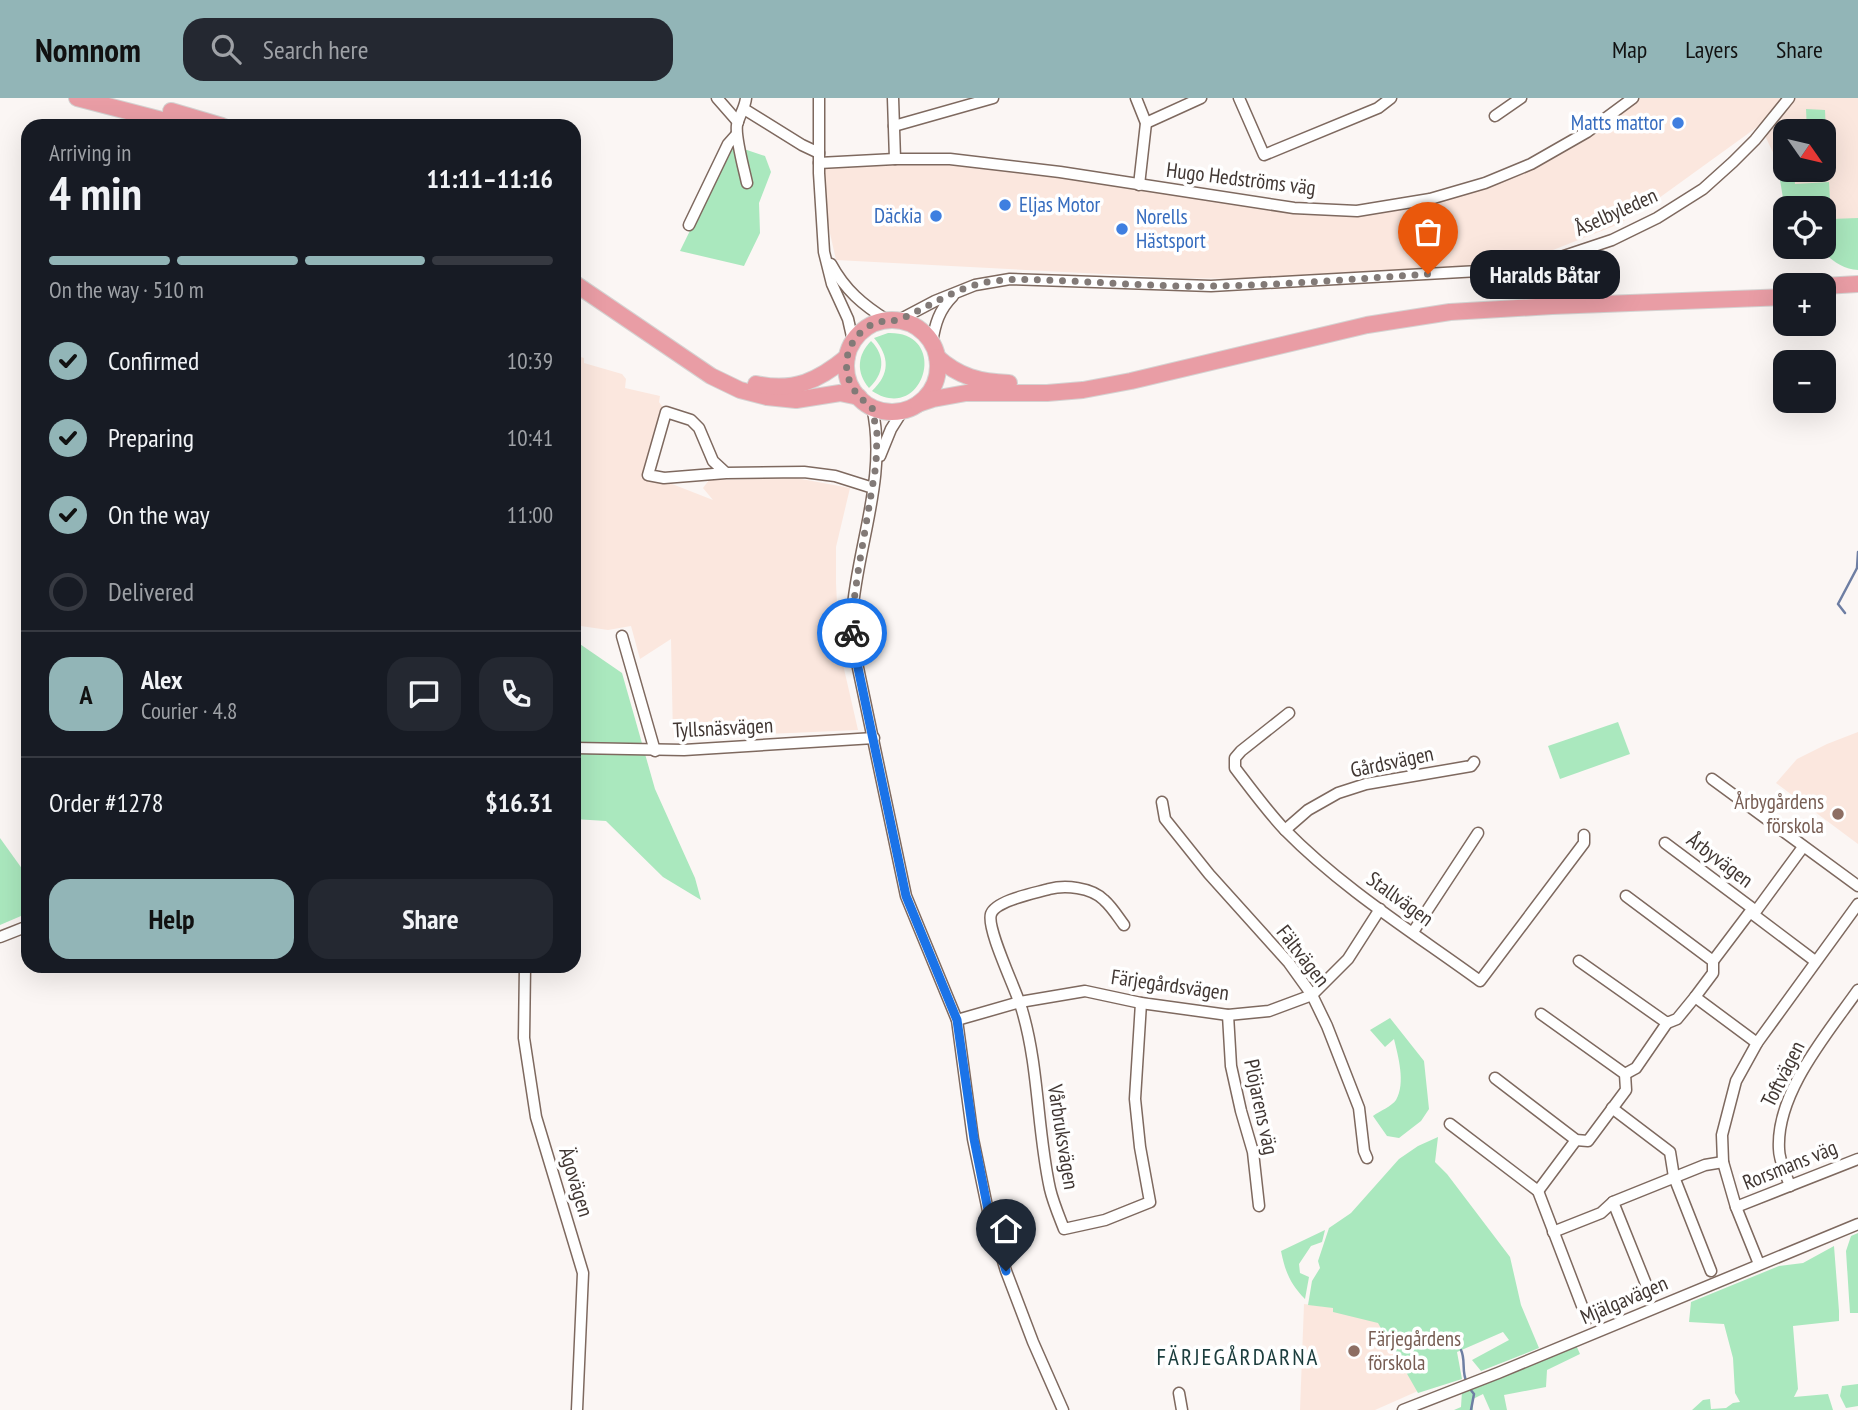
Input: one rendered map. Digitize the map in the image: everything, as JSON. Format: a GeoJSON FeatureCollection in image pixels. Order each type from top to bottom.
{"type":"FeatureCollection","features":[{"type":"Feature","properties":{"kind":"highway"},"geometry":{"type":"LineString","coordinates":[[77,98],[158,119]]}},
{"type":"Feature","properties":{"kind":"highway"},"geometry":{"type":"LineString","coordinates":[[120,98],[196,119]]}},
{"type":"Feature","properties":{"kind":"highway"},"geometry":{"type":"LineString","coordinates":[[581,275],[717,367],[745,381],[775,387],[807,383],[822,376],[847,357]]}},
{"type":"Feature","properties":{"kind":"highway"},"geometry":{"type":"LineString","coordinates":[[1836,285],[1858,284]]}},
{"type":"Feature","properties":{"kind":"highway"},"geometry":{"type":"LineString","coordinates":[[865,402],[849,382],[847,357],[853,341],[868,327],[893,320],[918,328],[955,371],[979,380],[1018,384],[1048,383],[1084,380],[1364,315],[1450,302],[1773,287]]}},
{"type":"Feature","properties":{"kind":"highway"},"geometry":{"type":"LineString","coordinates":[[581,288],[711,376],[740,390],[767,397],[796,400],[848,394],[887,411],[966,393],[1083,390],[1356,327],[1450,312],[1773,297]]}},
{"type":"Feature","properties":{"kind":"highway"},"geometry":{"type":"LineString","coordinates":[[1836,296],[1858,295]]}},
{"type":"Feature","properties":{"kind":"highway"},"geometry":{"type":"LineString","coordinates":[[910,407],[933,387],[938,373],[935,350]]}},
{"type":"Feature","properties":{"kind":"street"},"geometry":{"type":"LineString","coordinates":[[717,98],[738,122]]}},
{"type":"Feature","properties":{"kind":"street"},"geometry":{"type":"LineString","coordinates":[[819,98],[820,212],[824,251],[832,284],[848,319],[853,341]]}},
{"type":"Feature","properties":{"kind":"street"},"geometry":{"type":"LineString","coordinates":[[893,98],[895,159]]}},
{"type":"Feature","properties":{"kind":"street"},"geometry":{"type":"LineString","coordinates":[[894,126],[993,98]]}},
{"type":"Feature","properties":{"kind":"street"},"geometry":{"type":"LineString","coordinates":[[1136,98],[1146,123],[1139,185]]}},
{"type":"Feature","properties":{"kind":"street"},"geometry":{"type":"LineString","coordinates":[[1146,123],[1201,98]]}},
{"type":"Feature","properties":{"kind":"street"},"geometry":{"type":"LineString","coordinates":[[1239,98],[1264,155],[1378,108],[1391,98]]}},
{"type":"Feature","properties":{"kind":"street","name":"Hugo Hedströms väg"},"geometry":{"type":"LineString","coordinates":[[819,158],[950,159],[1060,172],[1294,208],[1357,211],[1430,199],[1485,183],[1531,164],[1587,132],[1633,98]]}},
{"type":"Feature","properties":{"kind":"street","name":"Åselbyleden"},"geometry":{"type":"LineString","coordinates":[[893,320],[975,285],[1010,279],[1210,286],[1479,271],[1555,259],[1612,240],[1657,218],[1703,189],[1755,140],[1789,98]]}},
{"type":"Feature","properties":{"kind":"street"},"geometry":{"type":"LineString","coordinates":[[1495,117],[1513,100]]}},
{"type":"Feature","properties":{"kind":"street"},"geometry":{"type":"LineString","coordinates":[[747,183],[736,135],[745,103],[819,158]]}},
{"type":"Feature","properties":{"kind":"street"},"geometry":{"type":"LineString","coordinates":[[689,225],[728,144],[736,135]]}},
{"type":"Feature","properties":{"kind":"street"},"geometry":{"type":"LineString","coordinates":[[824,251],[840,281],[852,295],[862,304],[893,320]]}},
{"type":"Feature","properties":{"kind":"street"},"geometry":{"type":"LineString","coordinates":[[935,350],[939,315],[957,292]]}},
{"type":"Feature","properties":{"kind":"street"},"geometry":{"type":"LineString","coordinates":[[865,402],[877,434],[876,465],[852,615],[852,638],[906,896],[957,1020],[974,1139],[988,1210],[1015,1295],[1063,1410]]}},
{"type":"Feature","properties":{"kind":"street"},"geometry":{"type":"LineString","coordinates":[[876,465],[891,429],[910,407]]}},
{"type":"Feature","properties":{"kind":"street"},"geometry":{"type":"LineString","coordinates":[[726,473],[713,461],[699,428],[691,420],[666,412],[648,475],[664,478],[726,473],[812,472],[873,488]]}},
{"type":"Feature","properties":{"kind":"street"},"geometry":{"type":"LineString","coordinates":[[622,636],[655,751]]}},
{"type":"Feature","properties":{"kind":"street","name":"Stallvägen"},"geometry":{"type":"LineString","coordinates":[[1289,713],[1241,751],[1235,758],[1235,768],[1285,830],[1332,872],[1480,981],[1584,843],[1584,835]]}},
{"type":"Feature","properties":{"kind":"street","name":"Tyllsnäsvägen"},"geometry":{"type":"LineString","coordinates":[[581,748],[655,751],[874,738]]}},
{"type":"Feature","properties":{"kind":"street","name":"Gårdsvägen"},"geometry":{"type":"LineString","coordinates":[[1285,830],[1308,810],[1338,793],[1366,784],[1471,766],[1474,762]]}},
{"type":"Feature","properties":{"kind":"street"},"geometry":{"type":"LineString","coordinates":[[1713,779],[1858,886]]}},
{"type":"Feature","properties":{"kind":"street","name":"Fältvägen"},"geometry":{"type":"LineString","coordinates":[[1161,802],[1165,819],[1209,874],[1289,963],[1311,995],[1327,1026],[1359,1108],[1367,1158]]}},
{"type":"Feature","properties":{"kind":"street"},"geometry":{"type":"LineString","coordinates":[[1413,932],[1478,833]]}},
{"type":"Feature","properties":{"kind":"street","name":"Årbyvägen"},"geometry":{"type":"LineString","coordinates":[[1665,843],[1815,961]]}},
{"type":"Feature","properties":{"kind":"street","name":"Årbyvägen"},"geometry":{"type":"LineString","coordinates":[[1538,1191],[1576,1140],[1588,1141],[1626,1090],[1625,1074],[1636,1068],[1667,1023],[1677,1019],[1695,997],[1713,973],[1713,961],[1803,847]]}},
{"type":"Feature","properties":{"kind":"street"},"geometry":{"type":"LineString","coordinates":[[1020,1002],[992,929],[990,916],[995,908],[1016,898],[1055,888],[1080,888],[1102,898],[1124,925]]}},
{"type":"Feature","properties":{"kind":"street"},"geometry":{"type":"LineString","coordinates":[[1626,896],[1713,961]]}},
{"type":"Feature","properties":{"kind":"street"},"geometry":{"type":"LineString","coordinates":[[1759,1264],[1736,1207],[1723,1162],[1722,1135],[1736,1081],[1757,1043],[1858,904]]}},
{"type":"Feature","properties":{"kind":"street","name":"Färjegårdsvägen"},"geometry":{"type":"LineString","coordinates":[[957,1020],[1020,1002],[1085,991],[1141,1003],[1228,1015],[1269,1010],[1311,995],[1348,959],[1380,909]]}},
{"type":"Feature","properties":{"kind":"street"},"geometry":{"type":"LineString","coordinates":[[0,937],[21,929]]}},
{"type":"Feature","properties":{"kind":"street"},"geometry":{"type":"LineString","coordinates":[[1580,961],[1667,1023]]}},
{"type":"Feature","properties":{"kind":"street","name":"Ägovägen"},"geometry":{"type":"LineString","coordinates":[[525,973],[524,1038],[536,1117],[583,1273],[577,1410]]}},
{"type":"Feature","properties":{"kind":"street","name":"Toftvägen"},"geometry":{"type":"LineString","coordinates":[[1790,1186],[1779,1152],[1780,1119],[1806,1064],[1858,990]]}},
{"type":"Feature","properties":{"kind":"street"},"geometry":{"type":"LineString","coordinates":[[1695,997],[1757,1043]]}},
{"type":"Feature","properties":{"kind":"street","name":"Vårbruksvägen"},"geometry":{"type":"LineString","coordinates":[[1020,1002],[1028,1027],[1050,1191],[1064,1229],[1105,1220],[1150,1202],[1135,1099],[1141,1003]]}},
{"type":"Feature","properties":{"kind":"street"},"geometry":{"type":"LineString","coordinates":[[1541,1014],[1625,1074]]}},
{"type":"Feature","properties":{"kind":"street","name":"Plöjarens väg"},"geometry":{"type":"LineString","coordinates":[[1228,1015],[1231,1066],[1253,1152],[1259,1206]]}},
{"type":"Feature","properties":{"kind":"street"},"geometry":{"type":"LineString","coordinates":[[1495,1078],[1576,1140]]}},
{"type":"Feature","properties":{"kind":"street"},"geometry":{"type":"LineString","coordinates":[[1612,1108],[1670,1152],[1674,1177],[1711,1271]]}},
{"type":"Feature","properties":{"kind":"street"},"geometry":{"type":"LineString","coordinates":[[1450,1124],[1538,1191],[1587,1319]]}},
{"type":"Feature","properties":{"kind":"street","name":"Rorsmans väg"},"geometry":{"type":"LineString","coordinates":[[1736,1207],[1858,1158]]}},
{"type":"Feature","properties":{"kind":"street"},"geometry":{"type":"LineString","coordinates":[[1553,1232],[1601,1213],[1613,1202],[1704,1165],[1723,1162]]}},
{"type":"Feature","properties":{"kind":"street"},"geometry":{"type":"LineString","coordinates":[[1613,1202],[1650,1294]]}},
{"type":"Feature","properties":{"kind":"street","name":"Mjälgavägen"},"geometry":{"type":"LineString","coordinates":[[1404,1410],[1858,1224]]}},
{"type":"Feature","properties":{"kind":"street"},"geometry":{"type":"LineString","coordinates":[[1180,1393],[1182,1410]]}},
{"type":"Feature","properties":{"kind":"shaded area"},"geometry":{"type":"Polygon","coordinates":[[[1633,98],[1858,98],[1858,229],[1836,230],[1836,196],[1793,196],[1787,182],[1836,182],[1836,119],[1773,119],[1773,153],[1760,125],[1619,224],[1553,250],[1437,271],[1331,280],[1180,278],[836,260],[825,211],[819,163],[950,159],[1357,211],[1430,199],[1531,164],[1633,98]]]}},
{"type":"Feature","properties":{"kind":"shaded area"},"geometry":{"type":"Polygon","coordinates":[[[581,357],[584,358],[584,363],[622,374],[626,379],[625,388],[660,396],[659,402],[666,412],[649,475],[713,500],[703,488],[709,480],[796,478],[850,488],[836,547],[836,583],[839,647],[858,730],[673,738],[671,639],[640,659],[631,626],[608,630],[581,626],[581,357]]]}},
{"type":"Feature","properties":{"kind":"shaded area","name":"Årbygårdens förskola"},"geometry":{"type":"Polygon","coordinates":[[[1858,732],[1858,844],[1776,783],[1797,759],[1858,732]]]}},
{"type":"Feature","properties":{"kind":"shaded area","name":"Färjegårdens förskola"},"geometry":{"type":"Polygon","coordinates":[[[1304,1304],[1385,1314],[1427,1387],[1375,1410],[1300,1410],[1304,1304]]]}},
{"type":"Feature","properties":{"kind":"green space"},"geometry":{"type":"Polygon","coordinates":[[[1806,109],[1825,110],[1825,119],[1806,119],[1806,109]]]}},
{"type":"Feature","properties":{"kind":"green space"},"geometry":{"type":"Polygon","coordinates":[[[732,145],[765,156],[771,172],[759,203],[760,233],[744,266],[680,251],[732,145]]]}},
{"type":"Feature","properties":{"kind":"green space"},"geometry":{"type":"Polygon","coordinates":[[[1780,182],[1829,182],[1830,196],[1783,196],[1780,182]]]}},
{"type":"Feature","properties":{"kind":"green space"},"geometry":{"type":"Polygon","coordinates":[[[1858,218],[1858,270],[1831,259],[1836,259],[1836,219],[1858,218]]]}},
{"type":"Feature","properties":{"kind":"green space"},"geometry":{"type":"Polygon","coordinates":[[[888,333],[908,336],[919,346],[924,359],[923,374],[917,387],[905,396],[890,398],[872,391],[882,378],[886,365],[883,352],[874,338],[888,333]]]}},
{"type":"Feature","properties":{"kind":"green space"},"geometry":{"type":"Polygon","coordinates":[[[871,341],[879,353],[881,365],[878,377],[869,388],[862,376],[860,364],[863,352],[871,341]]]}},
{"type":"Feature","properties":{"kind":"green space"},"geometry":{"type":"Polygon","coordinates":[[[581,645],[622,673],[655,789],[695,878],[701,900],[663,877],[606,821],[581,819],[581,645]]]}},
{"type":"Feature","properties":{"kind":"green space"},"geometry":{"type":"Polygon","coordinates":[[[1618,722],[1630,754],[1560,779],[1548,746],[1618,722]]]}},
{"type":"Feature","properties":{"kind":"green space"},"geometry":{"type":"Polygon","coordinates":[[[0,838],[21,867],[21,916],[0,925],[0,838]]]}},
{"type":"Feature","properties":{"kind":"green space"},"geometry":{"type":"Polygon","coordinates":[[[1390,1018],[1424,1061],[1429,1109],[1421,1121],[1399,1138],[1387,1136],[1373,1116],[1394,1102],[1399,1093],[1400,1070],[1394,1039],[1385,1047],[1370,1030],[1390,1018]]]}},
{"type":"Feature","properties":{"kind":"green space"},"geometry":{"type":"Polygon","coordinates":[[[1438,1137],[1435,1162],[1510,1257],[1521,1305],[1539,1348],[1481,1371],[1472,1360],[1509,1340],[1503,1332],[1457,1352],[1462,1379],[1418,1393],[1378,1323],[1333,1312],[1333,1308],[1308,1305],[1312,1281],[1320,1268],[1318,1261],[1329,1228],[1351,1213],[1399,1159],[1438,1137]]]}},
{"type":"Feature","properties":{"kind":"green space"},"geometry":{"type":"Polygon","coordinates":[[[1325,1230],[1322,1242],[1311,1246],[1299,1264],[1300,1273],[1309,1277],[1305,1299],[1289,1277],[1281,1251],[1325,1230]]]}},
{"type":"Feature","properties":{"kind":"green space"},"geometry":{"type":"Polygon","coordinates":[[[1858,1233],[1858,1313],[1850,1313],[1846,1251],[1851,1236],[1858,1233]]]}},
{"type":"Feature","properties":{"kind":"green space"},"geometry":{"type":"Polygon","coordinates":[[[1834,1246],[1839,1321],[1793,1326],[1798,1389],[1794,1397],[1828,1394],[1833,1410],[1692,1410],[1703,1400],[1710,1399],[1711,1409],[1726,1408],[1740,1402],[1735,1393],[1733,1358],[1724,1324],[1689,1322],[1691,1302],[1779,1266],[1803,1263],[1834,1246]]]}},
{"type":"Feature","properties":{"kind":"green space"},"geometry":{"type":"Polygon","coordinates":[[[1576,1345],[1580,1354],[1547,1370],[1546,1387],[1504,1395],[1507,1410],[1490,1410],[1483,1394],[1473,1399],[1473,1410],[1454,1410],[1461,1407],[1462,1391],[1576,1345]]]}},
{"type":"Feature","properties":{"kind":"green space"},"geometry":{"type":"Polygon","coordinates":[[[1858,1384],[1858,1406],[1846,1408],[1840,1396],[1842,1386],[1858,1384]]]}},
{"type":"Feature","properties":{"kind":"waterway"},"geometry":{"type":"LineString","coordinates":[[1845,613],[1838,604],[1857,568],[1858,552]]}},
{"type":"Feature","properties":{"kind":"waterway"},"geometry":{"type":"LineString","coordinates":[[1461,1350],[1467,1383]]}},
{"type":"Feature","properties":{"kind":"waterway"},"geometry":{"type":"LineString","coordinates":[[1470,1389],[1474,1394],[1471,1410]]}},
{"type":"Feature","properties":{"kind":"way so far"},"geometry":{"type":"LineString","coordinates":[[852,633],[858,572],[876,465],[877,434],[872,407],[853,390],[846,366],[853,341],[868,327],[881,321],[899,320],[935,301],[975,285],[1010,279],[1210,286],[1428,274]]}},
{"type":"Feature","properties":{"kind":"place","name":"Matts mattor"},"geometry":{"type":"Point","coordinates":[1678,123]}},
{"type":"Feature","properties":{"kind":"place","name":"Eljas Motor"},"geometry":{"type":"Point","coordinates":[1005,205]}},
{"type":"Feature","properties":{"kind":"place","name":"Däckia"},"geometry":{"type":"Point","coordinates":[936,216]}},
{"type":"Feature","properties":{"kind":"place","name":"Norells Hästsport"},"geometry":{"type":"Point","coordinates":[1122,229]}},
{"type":"Feature","properties":{"kind":"place","name":"Haralds Båtar"},"geometry":{"type":"Point","coordinates":[1428,274]}},
{"type":"Feature","properties":{"kind":"place","name":"Årbygårdens förskola"},"geometry":{"type":"Point","coordinates":[1838,814]}},
{"type":"Feature","properties":{"kind":"place","name":"Färjegårdens förskola"},"geometry":{"type":"Point","coordinates":[1354,1351]}},
{"type":"Feature","properties":{"kind":"district","name":"FÄRJEGÅRDARNA"},"geometry":{"type":"Point","coordinates":[1238,1357]}},
{"type":"Feature","properties":{"kind":"route"},"geometry":{"type":"LineString","coordinates":[[852,633],[906,896],[957,1020],[974,1139],[988,1210],[1006,1271]]}}]}
